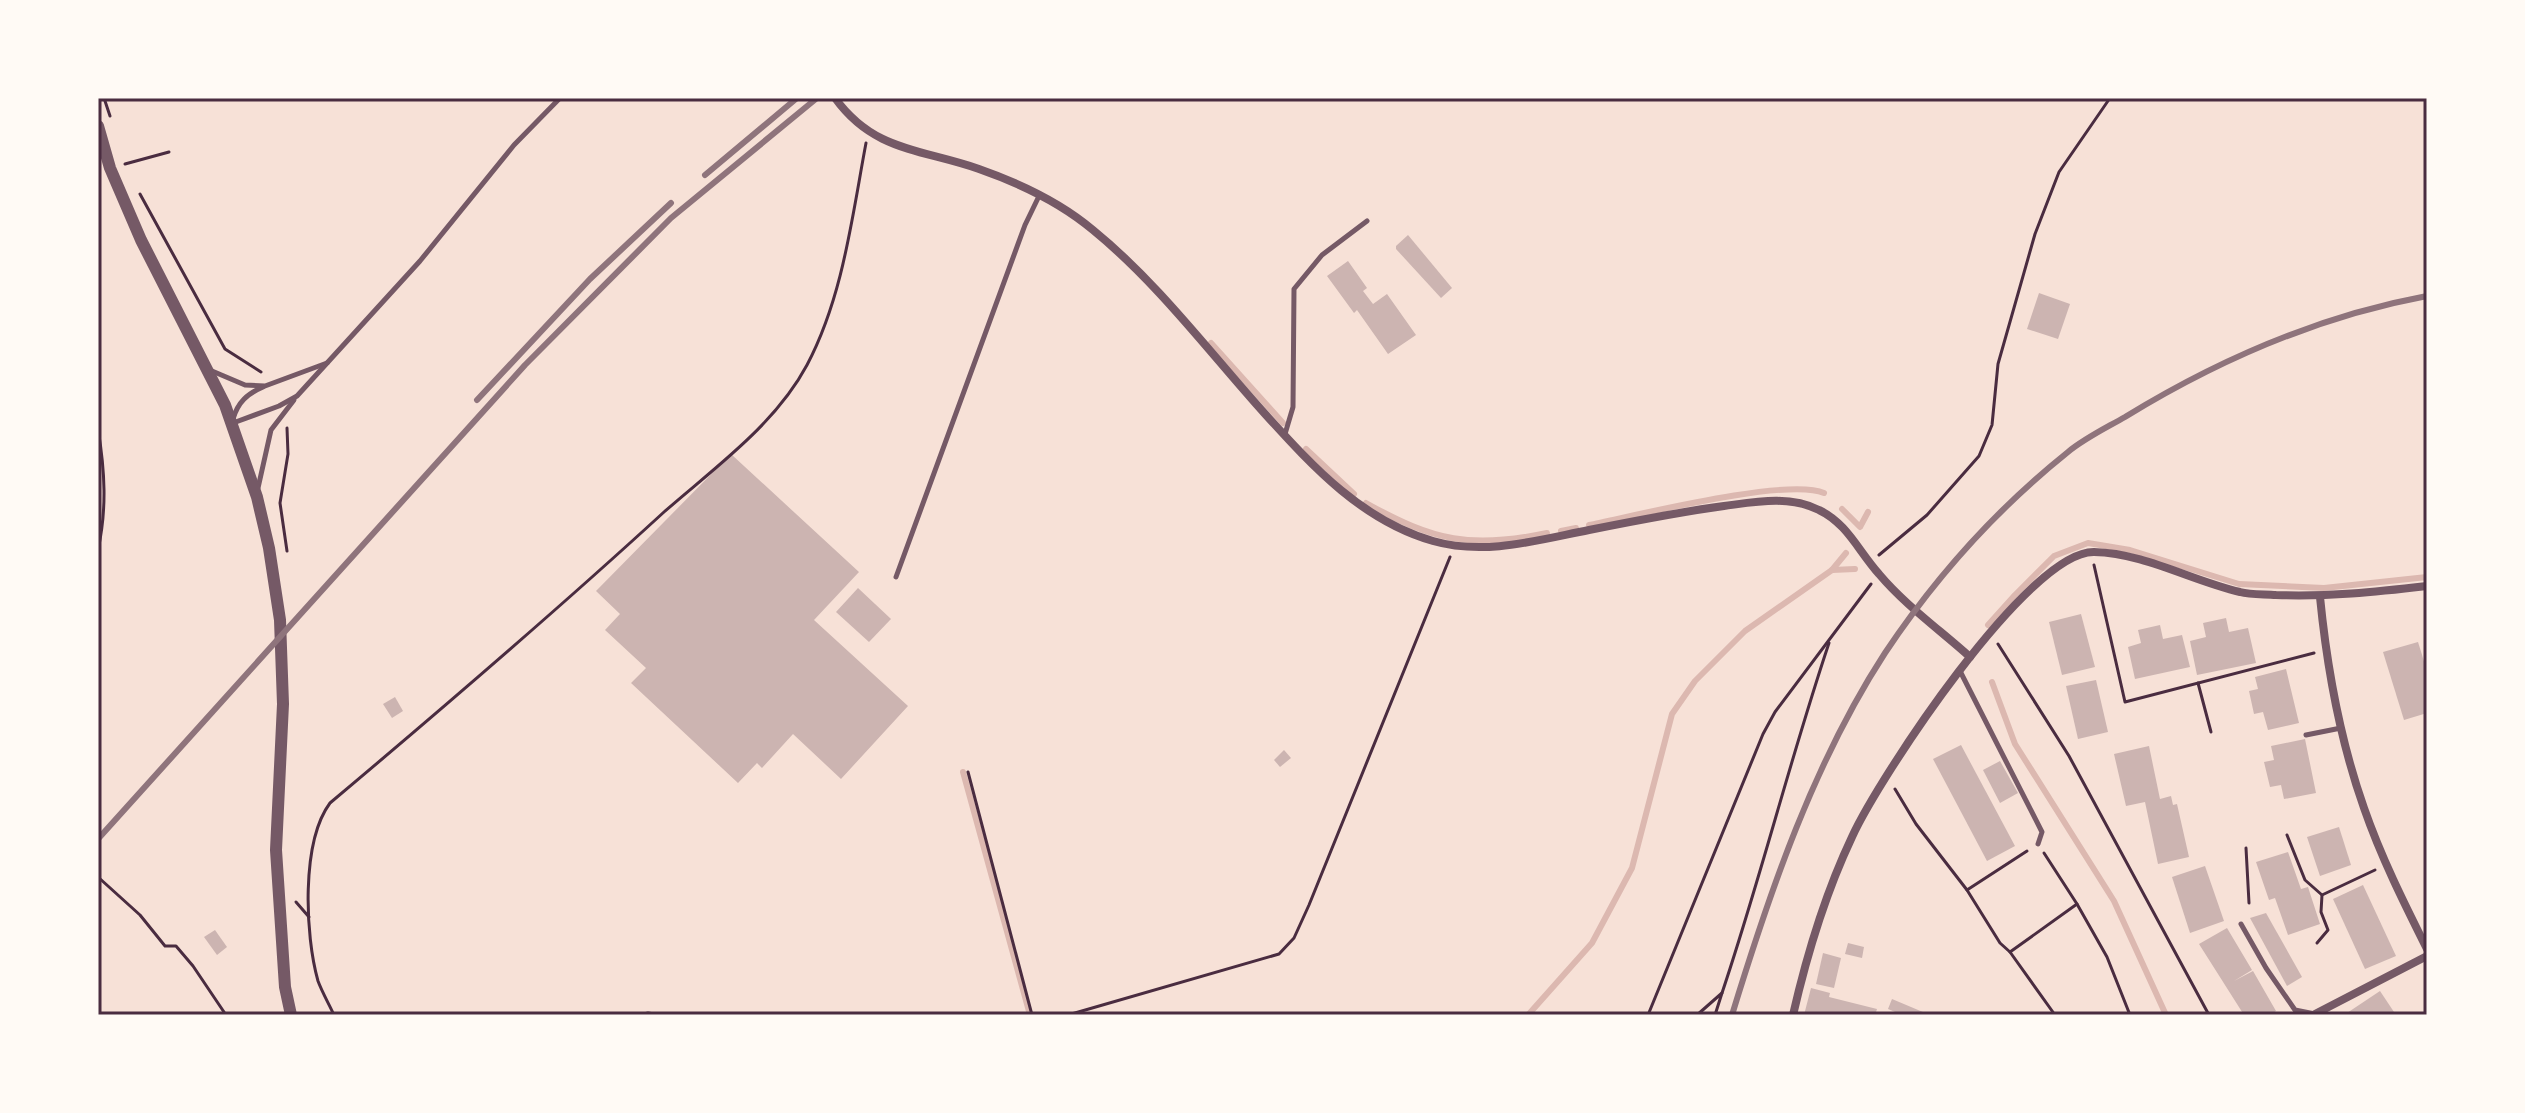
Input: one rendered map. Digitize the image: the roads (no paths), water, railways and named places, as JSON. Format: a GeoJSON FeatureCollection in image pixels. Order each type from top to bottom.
{"type":"FeatureCollection","features":[{"type":"Feature","properties":{"kind":"street"},"geometry":{"type":"LineString","coordinates":[[835,98],[868,131],[897,147],[978,169],[1040,194],[1094,230],[1128,262],[1285,436],[1340,490],[1363,508],[1416,536],[1473,548],[1510,545],[1714,507],[1786,501],[1819,510],[1835,520],[1878,574],[1970,657]]}},
{"type":"Feature","properties":{"kind":"street"},"geometry":{"type":"LineString","coordinates":[[98,126],[110,168],[150,258],[210,370],[232,424],[257,497],[269,548],[280,620],[283,704],[276,850],[285,987],[291,1015]]}},
{"type":"Feature","properties":{"kind":"street"},"geometry":{"type":"LineString","coordinates":[[1793,1015],[1806,958],[1828,895],[1852,836],[1887,775],[1922,721],[1970,657],[2018,603],[2058,565],[2091,552],[2133,558],[2242,593],[2320,597],[2427,586]]}},
{"type":"Feature","properties":{"kind":"street"},"geometry":{"type":"LineString","coordinates":[[2320,597],[2326,650],[2363,807],[2385,865],[2427,949]]}},
{"type":"Feature","properties":{"kind":"street"},"geometry":{"type":"LineString","coordinates":[[2315,1014],[2427,956]]}},
{"type":"Feature","properties":{"kind":"lane"},"geometry":{"type":"LineString","coordinates":[[257,497],[271,430],[282,414],[420,261],[514,145],[560,98]]}},
{"type":"Feature","properties":{"kind":"lane"},"geometry":{"type":"LineString","coordinates":[[896,577],[1025,225],[1040,194]]}},
{"type":"Feature","properties":{"kind":"lane"},"geometry":{"type":"LineString","coordinates":[[1285,436],[1293,407],[1294,289],[1322,255],[1367,221]]}},
{"type":"Feature","properties":{"kind":"lane"},"geometry":{"type":"LineString","coordinates":[[232,424],[236,407],[249,394],[331,361]]}},
{"type":"Feature","properties":{"kind":"lane"},"geometry":{"type":"LineString","coordinates":[[210,370],[245,385],[268,385]]}},
{"type":"Feature","properties":{"kind":"lane"},"geometry":{"type":"LineString","coordinates":[[232,424],[297,396]]}},
{"type":"Feature","properties":{"kind":"lane"},"geometry":{"type":"LineString","coordinates":[[1960,671],[2042,832],[2038,844]]}},
{"type":"Feature","properties":{"kind":"lane"},"geometry":{"type":"LineString","coordinates":[[2306,735],[2342,728]]}},
{"type":"Feature","properties":{"kind":"lane"},"geometry":{"type":"LineString","coordinates":[[2241,924],[2295,1010],[2315,1014]]}},
{"type":"Feature","properties":{"kind":"waterway"},"geometry":{"type":"LineString","coordinates":[[1211,343],[1283,423]]}},
{"type":"Feature","properties":{"kind":"waterway"},"geometry":{"type":"LineString","coordinates":[[1306,449],[1354,494]]}},
{"type":"Feature","properties":{"kind":"waterway"},"geometry":{"type":"LineString","coordinates":[[1589,525],[1746,494],[1805,489],[1824,493]]}},
{"type":"Feature","properties":{"kind":"waterway"},"geometry":{"type":"LineString","coordinates":[[1366,503],[1412,526],[1454,538],[1496,540],[1547,533]]}},
{"type":"Feature","properties":{"kind":"waterway"},"geometry":{"type":"LineString","coordinates":[[1842,509],[1860,527],[1868,512]]}},
{"type":"Feature","properties":{"kind":"waterway"},"geometry":{"type":"LineString","coordinates":[[1561,531],[1576,528]]}},
{"type":"Feature","properties":{"kind":"waterway"},"geometry":{"type":"LineString","coordinates":[[1988,625],[2054,556],[2088,543],[2130,550],[2239,584],[2324,588],[2427,577]]}},
{"type":"Feature","properties":{"kind":"waterway"},"geometry":{"type":"LineString","coordinates":[[1528,1015],[1592,943],[1632,868],[1672,714],[1695,681],[1745,631],[1832,570],[1846,553]]}},
{"type":"Feature","properties":{"kind":"waterway"},"geometry":{"type":"LineString","coordinates":[[1832,570],[1855,569]]}},
{"type":"Feature","properties":{"kind":"waterway"},"geometry":{"type":"LineString","coordinates":[[1992,682],[2015,744],[2114,901],[2166,1015]]}},
{"type":"Feature","properties":{"kind":"waterway"},"geometry":{"type":"LineString","coordinates":[[963,772],[1030,1015]]}},
{"type":"Feature","properties":{"kind":"railway"},"geometry":{"type":"LineString","coordinates":[[705,175],[797,98]]}},
{"type":"Feature","properties":{"kind":"railway"},"geometry":{"type":"LineString","coordinates":[[98,839],[525,365],[671,218],[817,98]]}},
{"type":"Feature","properties":{"kind":"railway"},"geometry":{"type":"LineString","coordinates":[[477,400],[590,279],[671,203]]}},
{"type":"Feature","properties":{"kind":"railway"},"geometry":{"type":"LineString","coordinates":[[1732,1015],[1778,875],[1836,738],[1904,625],[1946,571],[1993,520],[2075,447],[2196,377],[2309,328],[2347,315],[2427,296]]}}]}
